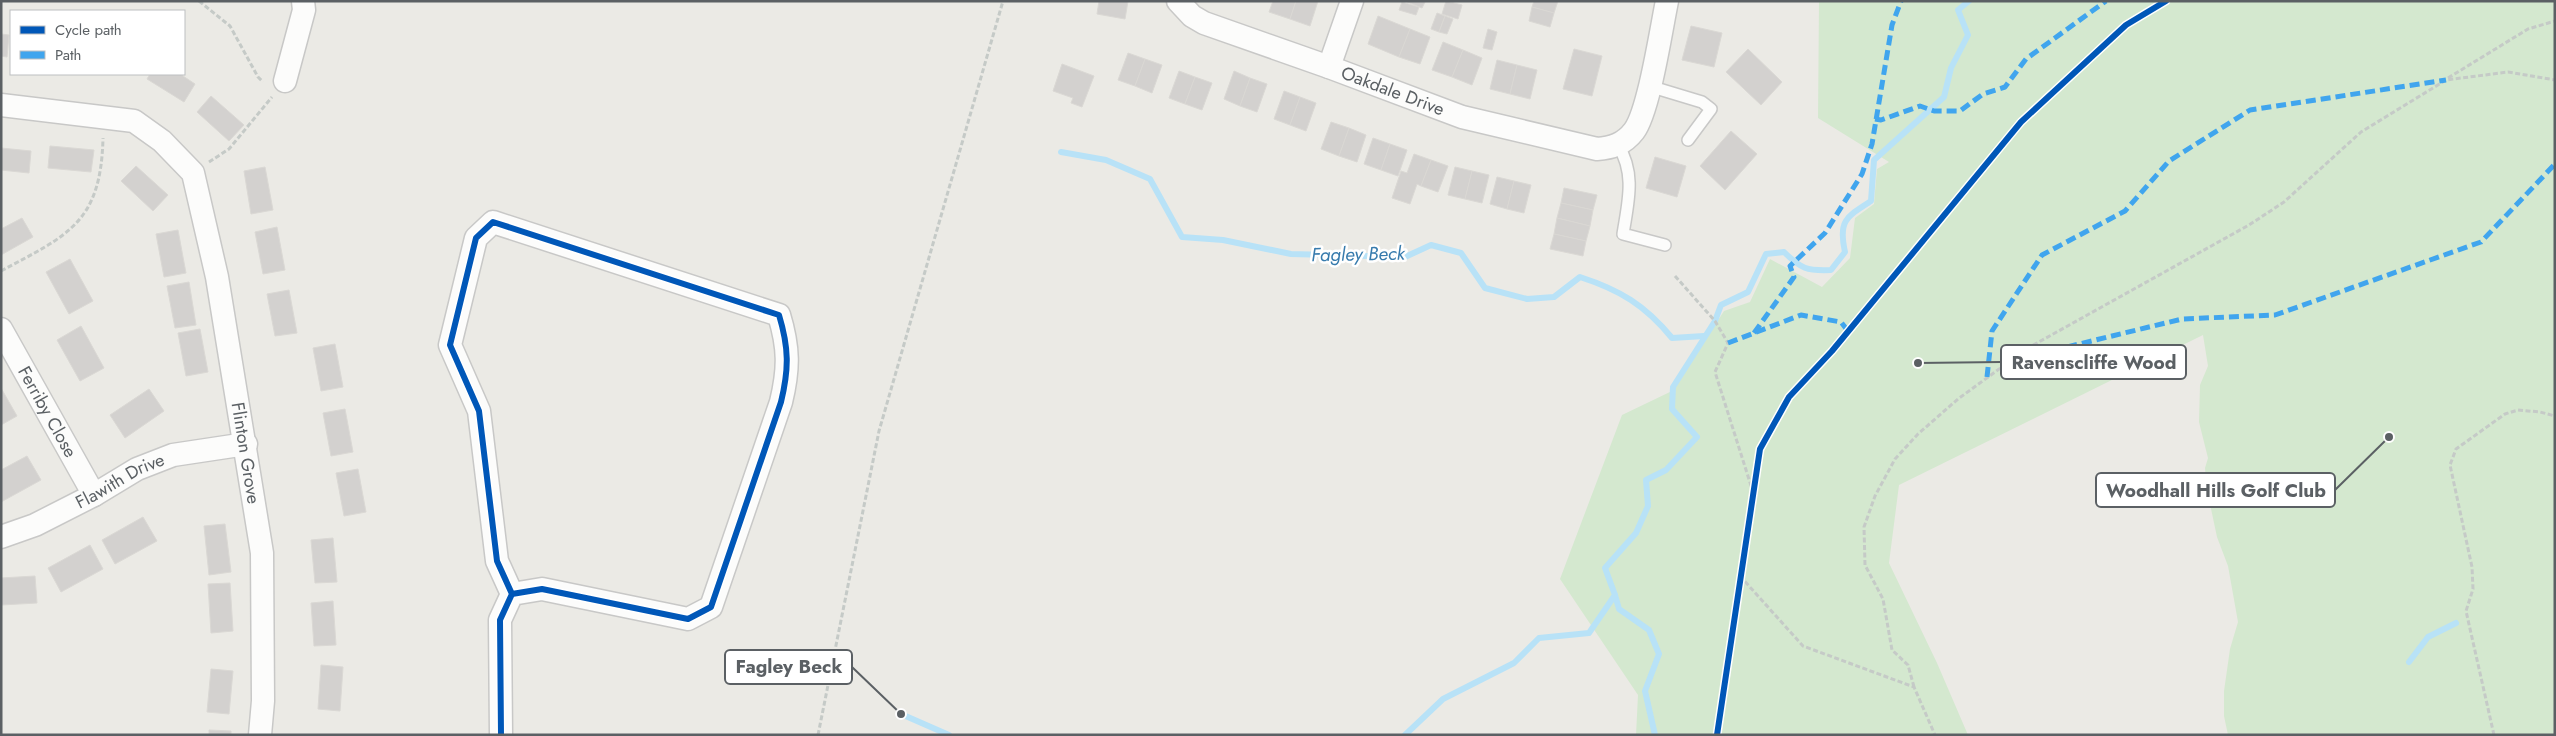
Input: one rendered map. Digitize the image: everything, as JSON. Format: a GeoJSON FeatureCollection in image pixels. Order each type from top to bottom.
{"type":"FeatureCollection","features":[{"type":"Feature","properties":{"kind":"street"},"geometry":{"type":"LineString","coordinates":[[280,87],[304,10],[303,1]]}},
{"type":"Feature","properties":{"kind":"street","name":"Oakdale Drive"},"geometry":{"type":"LineString","coordinates":[[1178,1],[1192,16],[1204,23],[1329,66],[1462,117],[1597,149],[1618,145]]}},
{"type":"Feature","properties":{"kind":"street"},"geometry":{"type":"LineString","coordinates":[[1329,66],[1352,1]]}},
{"type":"Feature","properties":{"kind":"street"},"geometry":{"type":"LineString","coordinates":[[1618,145],[1637,126],[1649,86],[1667,1]]}},
{"type":"Feature","properties":{"kind":"street"},"geometry":{"type":"LineString","coordinates":[[1,105],[134,121],[162,141],[193,173]]}},
{"type":"Feature","properties":{"kind":"street","name":"Flinton Grove"},"geometry":{"type":"LineString","coordinates":[[193,173],[218,277],[262,553],[263,701],[260,735]]}},
{"type":"Feature","properties":{"kind":"street"},"geometry":{"type":"LineString","coordinates":[[501,735],[500,620],[512,594],[497,561],[479,411],[450,345],[476,238],[493,222],[779,315],[785,333],[788,372],[781,402],[711,607],[688,619],[542,589],[512,594]]}},
{"type":"Feature","properties":{"kind":"street","name":"Ferriby Close"},"geometry":{"type":"LineString","coordinates":[[1,329],[94,495]]}},
{"type":"Feature","properties":{"kind":"street","name":"Flawith Drive"},"geometry":{"type":"LineString","coordinates":[[1,537],[35,524],[94,495],[137,469],[173,455],[246,444]]}},
{"type":"Feature","properties":{"kind":"lane"},"geometry":{"type":"LineString","coordinates":[[1649,86],[1702,102],[1711,109],[1688,140]]}},
{"type":"Feature","properties":{"kind":"lane"},"geometry":{"type":"LineString","coordinates":[[1618,145],[1628,165],[1630,177],[1622,234],[1665,244]]}},
{"type":"Feature","properties":{"kind":"path"},"geometry":{"type":"LineString","coordinates":[[193,173],[229,149],[280,87],[258,77],[230,26],[199,1]]}},
{"type":"Feature","properties":{"kind":"path"},"geometry":{"type":"LineString","coordinates":[[818,735],[879,431],[1003,1]]}},
{"type":"Feature","properties":{"kind":"path"},"geometry":{"type":"LineString","coordinates":[[1935,735],[1914,687],[1908,665],[1892,650],[1883,599],[1864,564],[1864,527],[1875,496],[1895,459],[1918,434],[1958,399],[2028,348],[2249,225],[2284,202],[2360,132],[2528,29],[2555,21]]}},
{"type":"Feature","properties":{"kind":"path"},"geometry":{"type":"LineString","coordinates":[[2446,80],[2508,72],[2555,80]]}},
{"type":"Feature","properties":{"kind":"path"},"geometry":{"type":"LineString","coordinates":[[1,272],[61,239],[81,221],[94,193],[102,161],[104,118]]}},
{"type":"Feature","properties":{"kind":"path"},"geometry":{"type":"LineString","coordinates":[[1675,276],[1715,321],[1728,343],[1715,372],[1753,492]]}},
{"type":"Feature","properties":{"kind":"path"},"geometry":{"type":"LineString","coordinates":[[2494,735],[2466,612],[2472,589],[2472,567],[2450,465],[2456,449],[2505,414],[2518,410],[2540,412],[2555,416]]}},
{"type":"Feature","properties":{"kind":"path"},"geometry":{"type":"LineString","coordinates":[[1740,576],[1803,646],[1914,687]]}},
{"type":"Feature","properties":{"kind":"green space"},"geometry":{"type":"Polygon","coordinates":[[[1819,1],[2555,1],[2555,735],[2228,735],[2224,716],[2224,691],[2230,649],[2238,622],[2228,566],[2217,537],[2207,490],[2205,468],[2208,458],[2199,422],[2200,385],[2208,366],[2203,335],[1899,485],[1889,563],[1937,663],[1968,735],[1636,735],[1638,695],[1560,579],[1622,415],[1672,391],[1724,311],[1750,302],[1770,259],[1822,287],[1850,258],[1855,218],[1874,204],[1877,169],[1889,162],[1818,118],[1819,1]]]}},
{"type":"Feature","properties":{"kind":"building"},"geometry":{"type":"Polygon","coordinates":[[[1099,1],[1128,1],[1125,19],[1097,14],[1099,1]]]}},
{"type":"Feature","properties":{"kind":"building"},"geometry":{"type":"Polygon","coordinates":[[[1273,1],[1296,1],[1290,19],[1269,12],[1273,1]]]}},
{"type":"Feature","properties":{"kind":"building"},"geometry":{"type":"Polygon","coordinates":[[[1296,1],[1318,1],[1310,26],[1290,19],[1296,1]]]}},
{"type":"Feature","properties":{"kind":"building"},"geometry":{"type":"Polygon","coordinates":[[[1405,1],[1423,1],[1425,2],[1422,8],[1405,1]]]}},
{"type":"Feature","properties":{"kind":"building"},"geometry":{"type":"Polygon","coordinates":[[[1446,1],[1462,5],[1458,19],[1442,14],[1446,1]]]}},
{"type":"Feature","properties":{"kind":"building"},"geometry":{"type":"Polygon","coordinates":[[[1534,1],[1558,1],[1554,13],[1532,7],[1534,1]]]}},
{"type":"Feature","properties":{"kind":"building"},"geometry":{"type":"Polygon","coordinates":[[[1402,2],[1419,7],[1416,15],[1399,10],[1402,2]]]}},
{"type":"Feature","properties":{"kind":"building"},"geometry":{"type":"Polygon","coordinates":[[[1532,7],[1554,13],[1550,27],[1529,21],[1532,7]]]}},
{"type":"Feature","properties":{"kind":"building"},"geometry":{"type":"Polygon","coordinates":[[[1437,13],[1445,16],[1439,32],[1431,29],[1437,13]]]}},
{"type":"Feature","properties":{"kind":"building"},"geometry":{"type":"Polygon","coordinates":[[[1378,16],[1410,29],[1399,57],[1368,44],[1378,16]]]}},
{"type":"Feature","properties":{"kind":"building"},"geometry":{"type":"Polygon","coordinates":[[[1445,16],[1453,19],[1447,34],[1439,32],[1445,16]]]}},
{"type":"Feature","properties":{"kind":"building"},"geometry":{"type":"Polygon","coordinates":[[[1691,26],[1722,33],[1714,67],[1682,60],[1691,26]]]}},
{"type":"Feature","properties":{"kind":"building"},"geometry":{"type":"Polygon","coordinates":[[[1410,29],[1430,37],[1420,64],[1399,57],[1410,29]]]}},
{"type":"Feature","properties":{"kind":"building"},"geometry":{"type":"Polygon","coordinates":[[[1488,29],[1497,32],[1492,50],[1483,48],[1488,29]]]}},
{"type":"Feature","properties":{"kind":"building"},"geometry":{"type":"Polygon","coordinates":[[[1,34],[9,35],[7,57],[1,56],[1,34]]]}},
{"type":"Feature","properties":{"kind":"building"},"geometry":{"type":"Polygon","coordinates":[[[1443,42],[1463,50],[1452,77],[1432,70],[1443,42]]]}},
{"type":"Feature","properties":{"kind":"building"},"geometry":{"type":"Polygon","coordinates":[[[1574,49],[1602,56],[1592,96],[1563,89],[1574,49]]]}},
{"type":"Feature","properties":{"kind":"building"},"geometry":{"type":"Polygon","coordinates":[[[1748,49],[1782,82],[1761,105],[1726,72],[1748,49]]]}},
{"type":"Feature","properties":{"kind":"building"},"geometry":{"type":"Polygon","coordinates":[[[1463,50],[1482,58],[1472,85],[1452,77],[1463,50]]]}},
{"type":"Feature","properties":{"kind":"building"},"geometry":{"type":"Polygon","coordinates":[[[1128,53],[1145,59],[1135,86],[1118,80],[1128,53]]]}},
{"type":"Feature","properties":{"kind":"building"},"geometry":{"type":"Polygon","coordinates":[[[1145,59],[1162,65],[1152,93],[1135,86],[1145,59]]]}},
{"type":"Feature","properties":{"kind":"building"},"geometry":{"type":"Polygon","coordinates":[[[1497,60],[1517,65],[1510,94],[1490,89],[1497,60]]]}},
{"type":"Feature","properties":{"kind":"building"},"geometry":{"type":"Polygon","coordinates":[[[1062,64],[1094,76],[1082,107],[1071,103],[1073,98],[1053,91],[1062,64]]]}},
{"type":"Feature","properties":{"kind":"building"},"geometry":{"type":"Polygon","coordinates":[[[1517,65],[1537,70],[1530,99],[1510,94],[1517,65]]]}},
{"type":"Feature","properties":{"kind":"building"},"geometry":{"type":"Polygon","coordinates":[[[1179,71],[1195,77],[1185,104],[1169,98],[1179,71]]]}},
{"type":"Feature","properties":{"kind":"building"},"geometry":{"type":"Polygon","coordinates":[[[1234,71],[1250,78],[1240,106],[1224,99],[1234,71]]]}},
{"type":"Feature","properties":{"kind":"building"},"geometry":{"type":"Polygon","coordinates":[[[149,75],[182,75],[195,84],[184,102],[147,79],[149,75]]]}},
{"type":"Feature","properties":{"kind":"building"},"geometry":{"type":"Polygon","coordinates":[[[1195,77],[1212,83],[1202,110],[1185,104],[1195,77]]]}},
{"type":"Feature","properties":{"kind":"building"},"geometry":{"type":"Polygon","coordinates":[[[1250,78],[1267,84],[1257,112],[1240,106],[1250,78]]]}},
{"type":"Feature","properties":{"kind":"building"},"geometry":{"type":"Polygon","coordinates":[[[1284,91],[1300,97],[1290,125],[1274,119],[1284,91]]]}},
{"type":"Feature","properties":{"kind":"building"},"geometry":{"type":"Polygon","coordinates":[[[211,96],[244,125],[229,141],[197,112],[211,96]]]}},
{"type":"Feature","properties":{"kind":"building"},"geometry":{"type":"Polygon","coordinates":[[[1300,97],[1316,103],[1306,131],[1290,125],[1300,97]]]}},
{"type":"Feature","properties":{"kind":"building"},"geometry":{"type":"Polygon","coordinates":[[[1331,122],[1349,128],[1339,156],[1321,149],[1331,122]]]}},
{"type":"Feature","properties":{"kind":"building"},"geometry":{"type":"Polygon","coordinates":[[[1349,128],[1366,135],[1357,162],[1339,156],[1349,128]]]}},
{"type":"Feature","properties":{"kind":"building"},"geometry":{"type":"Polygon","coordinates":[[[1731,131],[1757,154],[1725,190],[1700,166],[1731,131]]]}},
{"type":"Feature","properties":{"kind":"building"},"geometry":{"type":"Polygon","coordinates":[[[1373,138],[1390,144],[1381,170],[1364,164],[1373,138]]]}},
{"type":"Feature","properties":{"kind":"building"},"geometry":{"type":"Polygon","coordinates":[[[1390,144],[1407,150],[1398,176],[1381,170],[1390,144]]]}},
{"type":"Feature","properties":{"kind":"building"},"geometry":{"type":"Polygon","coordinates":[[[50,146],[94,150],[91,172],[48,168],[50,146]]]}},
{"type":"Feature","properties":{"kind":"building"},"geometry":{"type":"Polygon","coordinates":[[[1,148],[31,151],[29,173],[1,170],[1,148]]]}},
{"type":"Feature","properties":{"kind":"building"},"geometry":{"type":"Polygon","coordinates":[[[1414,154],[1431,160],[1421,186],[1417,184],[1410,204],[1392,198],[1401,171],[1407,173],[1414,154]]]}},
{"type":"Feature","properties":{"kind":"building"},"geometry":{"type":"Polygon","coordinates":[[[1655,157],[1686,166],[1677,197],[1646,188],[1655,157]]]}},
{"type":"Feature","properties":{"kind":"building"},"geometry":{"type":"Polygon","coordinates":[[[1431,160],[1448,166],[1438,192],[1421,186],[1431,160]]]}},
{"type":"Feature","properties":{"kind":"building"},"geometry":{"type":"Polygon","coordinates":[[[136,166],[168,195],[153,211],[121,181],[136,166]]]}},
{"type":"Feature","properties":{"kind":"building"},"geometry":{"type":"Polygon","coordinates":[[[265,167],[273,210],[251,214],[244,171],[265,167]]]}},
{"type":"Feature","properties":{"kind":"building"},"geometry":{"type":"Polygon","coordinates":[[[1455,167],[1472,171],[1465,199],[1448,195],[1455,167]]]}},
{"type":"Feature","properties":{"kind":"building"},"geometry":{"type":"Polygon","coordinates":[[[1472,171],[1489,175],[1482,203],[1465,199],[1472,171]]]}},
{"type":"Feature","properties":{"kind":"building"},"geometry":{"type":"Polygon","coordinates":[[[1497,177],[1514,181],[1507,209],[1490,204],[1497,177]]]}},
{"type":"Feature","properties":{"kind":"building"},"geometry":{"type":"Polygon","coordinates":[[[1514,181],[1531,185],[1524,213],[1507,209],[1514,181]]]}},
{"type":"Feature","properties":{"kind":"building"},"geometry":{"type":"Polygon","coordinates":[[[1564,188],[1597,195],[1593,210],[1561,203],[1564,188]]]}},
{"type":"Feature","properties":{"kind":"building"},"geometry":{"type":"Polygon","coordinates":[[[1561,203],[1593,210],[1590,226],[1557,218],[1561,203]]]}},
{"type":"Feature","properties":{"kind":"building"},"geometry":{"type":"Polygon","coordinates":[[[22,218],[33,237],[1,255],[1,229],[22,218]]]}},
{"type":"Feature","properties":{"kind":"building"},"geometry":{"type":"Polygon","coordinates":[[[1557,218],[1590,226],[1586,241],[1554,234],[1557,218]]]}},
{"type":"Feature","properties":{"kind":"building"},"geometry":{"type":"Polygon","coordinates":[[[277,227],[285,270],[263,274],[255,232],[277,227]]]}},
{"type":"Feature","properties":{"kind":"building"},"geometry":{"type":"Polygon","coordinates":[[[178,230],[186,273],[164,277],[156,234],[178,230]]]}},
{"type":"Feature","properties":{"kind":"building"},"geometry":{"type":"Polygon","coordinates":[[[1554,234],[1586,241],[1583,256],[1550,249],[1554,234]]]}},
{"type":"Feature","properties":{"kind":"building"},"geometry":{"type":"Polygon","coordinates":[[[70,259],[93,301],[69,314],[46,272],[70,259]]]}},
{"type":"Feature","properties":{"kind":"building"},"geometry":{"type":"Polygon","coordinates":[[[189,282],[196,325],[175,328],[167,286],[189,282]]]}},
{"type":"Feature","properties":{"kind":"building"},"geometry":{"type":"Polygon","coordinates":[[[289,290],[297,333],[275,336],[267,294],[289,290]]]}},
{"type":"Feature","properties":{"kind":"building"},"geometry":{"type":"Polygon","coordinates":[[[81,326],[104,368],[80,381],[57,340],[81,326]]]}},
{"type":"Feature","properties":{"kind":"building"},"geometry":{"type":"Polygon","coordinates":[[[200,329],[208,372],[186,376],[178,333],[200,329]]]}},
{"type":"Feature","properties":{"kind":"building"},"geometry":{"type":"Polygon","coordinates":[[[335,344],[343,387],[321,391],[313,348],[335,344]]]}},
{"type":"Feature","properties":{"kind":"building"},"geometry":{"type":"Polygon","coordinates":[[[1,388],[17,416],[1,425],[1,388]]]}},
{"type":"Feature","properties":{"kind":"building"},"geometry":{"type":"Polygon","coordinates":[[[149,389],[164,411],[125,438],[110,415],[149,389]]]}},
{"type":"Feature","properties":{"kind":"building"},"geometry":{"type":"Polygon","coordinates":[[[345,409],[353,452],[331,456],[323,413],[345,409]]]}},
{"type":"Feature","properties":{"kind":"building"},"geometry":{"type":"Polygon","coordinates":[[[27,456],[41,480],[1,502],[1,470],[27,456]]]}},
{"type":"Feature","properties":{"kind":"building"},"geometry":{"type":"Polygon","coordinates":[[[358,469],[366,512],[344,516],[336,473],[358,469]]]}},
{"type":"Feature","properties":{"kind":"building"},"geometry":{"type":"Polygon","coordinates":[[[143,517],[157,541],[115,564],[102,540],[143,517]]]}},
{"type":"Feature","properties":{"kind":"building"},"geometry":{"type":"Polygon","coordinates":[[[225,524],[231,572],[209,575],[204,526],[225,524]]]}},
{"type":"Feature","properties":{"kind":"building"},"geometry":{"type":"Polygon","coordinates":[[[333,538],[337,582],[315,583],[311,540],[333,538]]]}},
{"type":"Feature","properties":{"kind":"building"},"geometry":{"type":"Polygon","coordinates":[[[90,545],[103,569],[61,592],[48,568],[90,545]]]}},
{"type":"Feature","properties":{"kind":"building"},"geometry":{"type":"Polygon","coordinates":[[[35,576],[37,603],[1,605],[1,578],[35,576]]]}},
{"type":"Feature","properties":{"kind":"building"},"geometry":{"type":"Polygon","coordinates":[[[230,583],[233,631],[211,633],[208,584],[230,583]]]}},
{"type":"Feature","properties":{"kind":"building"},"geometry":{"type":"Polygon","coordinates":[[[333,601],[336,645],[314,646],[311,603],[333,601]]]}},
{"type":"Feature","properties":{"kind":"building"},"geometry":{"type":"Polygon","coordinates":[[[321,665],[343,667],[340,711],[318,709],[321,665]]]}},
{"type":"Feature","properties":{"kind":"building"},"geometry":{"type":"Polygon","coordinates":[[[211,669],[233,671],[229,714],[207,712],[211,669]]]}},
{"type":"Feature","properties":{"kind":"building"},"geometry":{"type":"Polygon","coordinates":[[[209,730],[231,731],[231,735],[209,735],[209,730]]]}},
{"type":"Feature","properties":{"kind":"waterway","name":"Fagley Beck"},"geometry":{"type":"LineString","coordinates":[[1405,735],[1443,699],[1514,663],[1539,638],[1589,633],[1615,595],[1605,568],[1636,533],[1648,506],[1646,480],[1666,470],[1697,437],[1672,409],[1673,387],[1715,321],[1721,305],[1748,292],[1766,254],[1784,252],[1805,268],[1831,270],[1845,252],[1843,233],[1846,221],[1855,211],[1871,201],[1874,160],[1944,97],[1951,68],[1968,35],[1958,10],[1969,1]]}},
{"type":"Feature","properties":{"kind":"waterway","name":"Fagley Beck"},"geometry":{"type":"LineString","coordinates":[[1061,152],[1106,160],[1150,179],[1182,237],[1223,240],[1291,254],[1405,257],[1431,245],[1461,253],[1485,288],[1527,299],[1554,297],[1580,277],[1607,287],[1631,300],[1652,316],[1672,338],[1704,336]]}},
{"type":"Feature","properties":{"kind":"waterway","name":"Fagley Beck"},"geometry":{"type":"LineString","coordinates":[[1615,595],[1619,609],[1649,630],[1659,654],[1645,691],[1655,735]]}},
{"type":"Feature","properties":{"kind":"waterway"},"geometry":{"type":"LineString","coordinates":[[2409,662],[2428,637],[2456,623]]}},
{"type":"Feature","properties":{"kind":"waterway","name":"Fagley Beck"},"geometry":{"type":"LineString","coordinates":[[901,714],[949,735]]}},
{"type":"Feature","properties":{"kind":"marked path"},"geometry":{"type":"LineString","coordinates":[[1754,333],[1794,277],[1790,266],[1825,233],[1862,174],[1872,144],[1892,25],[1901,1]]}},
{"type":"Feature","properties":{"kind":"marked path"},"geometry":{"type":"LineString","coordinates":[[1875,119],[1881,120],[1920,106],[1934,111],[1960,111],[1983,94],[2005,87],[2026,59],[2106,1]]}},
{"type":"Feature","properties":{"kind":"marked path"},"geometry":{"type":"LineString","coordinates":[[1987,377],[1992,331],[2042,255],[2125,211],[2169,161],[2250,110],[2446,80]]}},
{"type":"Feature","properties":{"kind":"marked path"},"geometry":{"type":"LineString","coordinates":[[2009,361],[2182,319],[2275,315],[2481,242],[2555,164]]}},
{"type":"Feature","properties":{"kind":"marked path"},"geometry":{"type":"LineString","coordinates":[[1728,343],[1801,315],[1841,322],[1848,331]]}},
{"type":"Feature","properties":{"kind":"cycle path"},"geometry":{"type":"LineString","coordinates":[[1717,735],[1760,449],[1789,397],[1832,351],[2021,122],[2126,25],[2166,1]]}},
{"type":"Feature","properties":{"kind":"cycle path"},"geometry":{"type":"LineString","coordinates":[[501,735],[500,620],[512,594],[542,589],[688,619],[711,607],[781,402],[787,358],[785,338],[779,315],[493,222],[476,238],[450,345],[479,411],[497,561],[512,594]]}},
{"type":"Feature","properties":{"kind":"place","name":"Ravenscliffe Wood"},"geometry":{"type":"Point","coordinates":[1918,363]}},
{"type":"Feature","properties":{"kind":"place","name":"Woodhall Hills Golf Club"},"geometry":{"type":"Point","coordinates":[2389,437]}},
{"type":"Feature","properties":{"kind":"place","name":"Fagley Beck"},"geometry":{"type":"Point","coordinates":[901,714]}}]}
